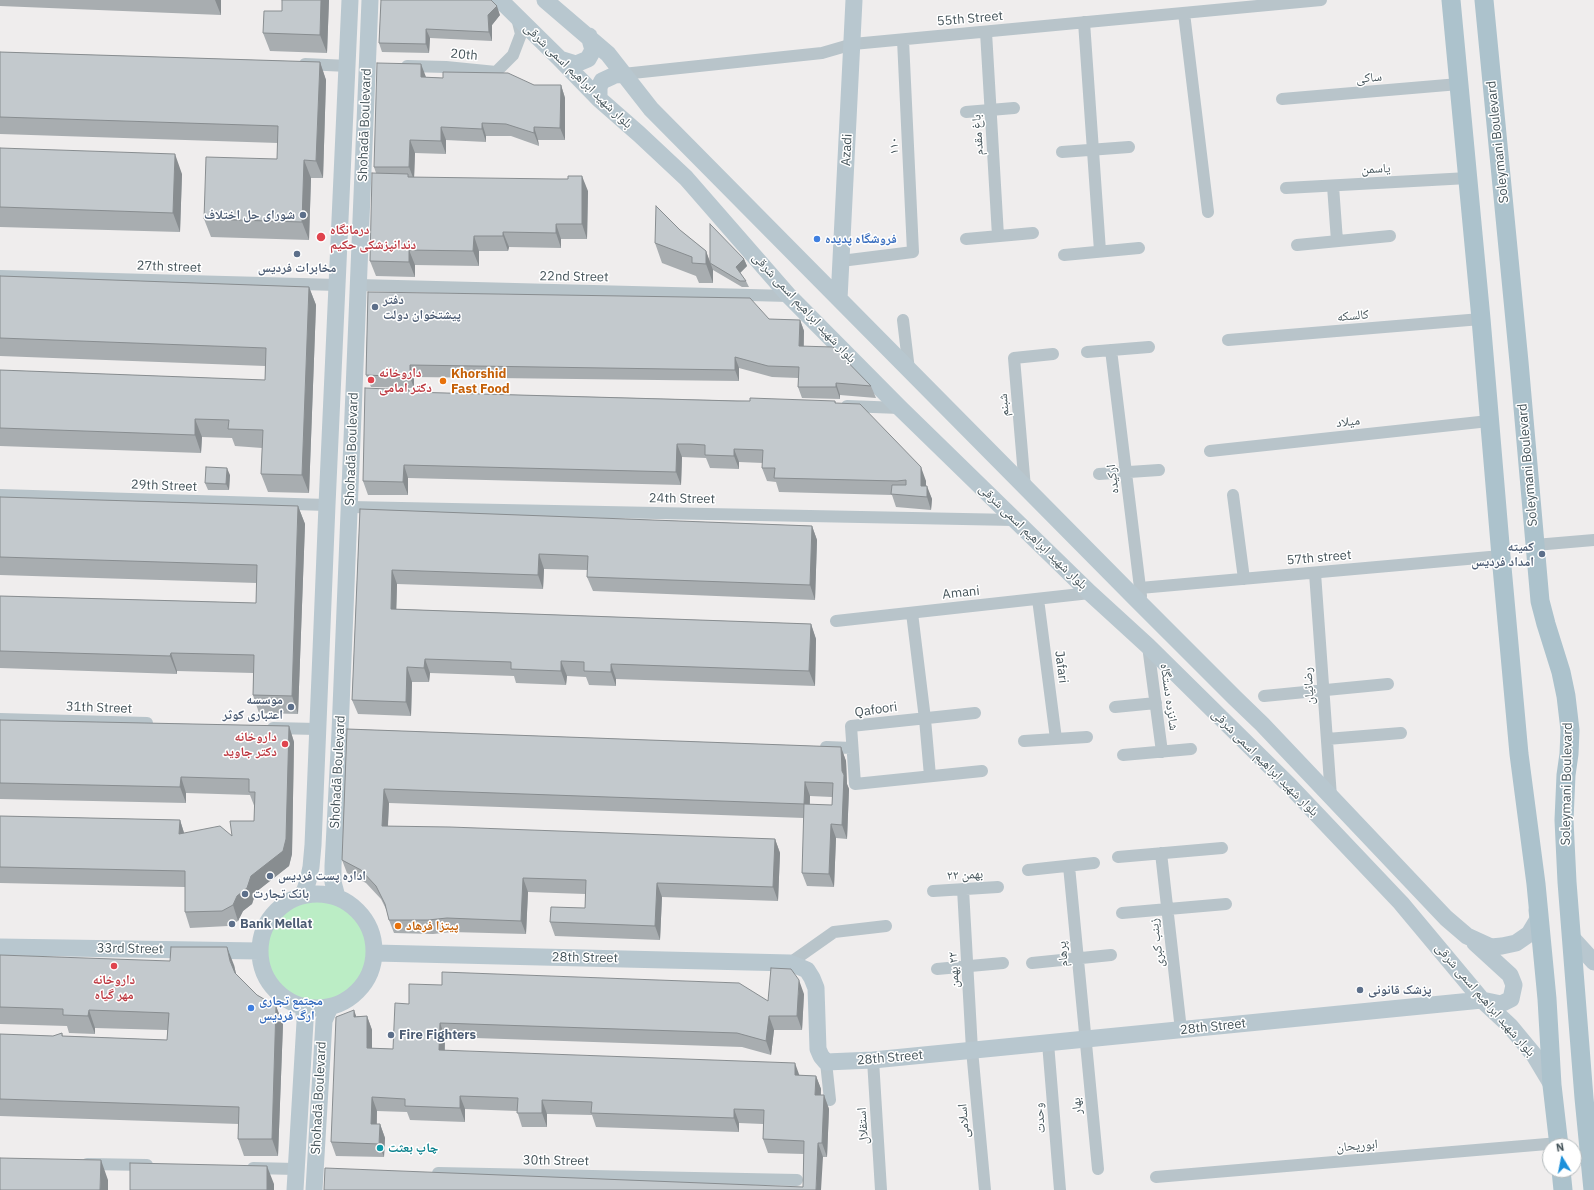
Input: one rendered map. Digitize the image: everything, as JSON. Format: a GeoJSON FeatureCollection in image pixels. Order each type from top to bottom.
{"type":"FeatureCollection","features":[{"type":"Feature","properties":{"kind":"main road","name":"Shohadā Boulevard"},"geometry":{"type":"LineString","coordinates":[[303,895],[311,867],[350,0]]}},
{"type":"Feature","properties":{"kind":"main road","name":"Shohadā Boulevard"},"geometry":{"type":"LineString","coordinates":[[337,897],[333,882],[345,732],[350,507],[358,395],[358,285],[374,61],[370,0]]}},
{"type":"Feature","properties":{"kind":"main road","name":"بلوار شهید ابراهیم اسمی شرقی"},"geometry":{"type":"LineString","coordinates":[[500,0],[599,99],[686,178],[789,296],[900,408],[1090,593],[1148,646],[1289,786],[1402,903],[1482,1000],[1510,1026],[1534,1055],[1552,1085]]}},
{"type":"Feature","properties":{"kind":"main road","name":"بلوار شهید ابراهیم اسمی شرقی"},"geometry":{"type":"LineString","coordinates":[[545,0],[589,36],[608,54],[651,109],[1142,605],[1262,724],[1446,918],[1467,936],[1491,947],[1502,946],[1516,943],[1529,934],[1538,919],[1537,900]]}},
{"type":"Feature","properties":{"kind":"main road","name":"Azadi"},"geometry":{"type":"LineString","coordinates":[[839,299],[853,44],[854,0]]}},
{"type":"Feature","properties":{"kind":"main road"},"geometry":{"type":"LineString","coordinates":[[1451,0],[1481,319],[1519,754],[1537,900],[1547,999],[1552,1085],[1558,1138]]}},
{"type":"Feature","properties":{"kind":"main road","name":"Soleymani Boulevard"},"geometry":{"type":"LineString","coordinates":[[1484,0],[1519,362],[1540,601],[1561,672],[1566,696],[1570,730],[1564,820],[1572,938],[1588,1067],[1593,1190]]}},
{"type":"Feature","properties":{"kind":"main road"},"geometry":{"type":"LineString","coordinates":[[560,59],[576,64],[588,59],[593,50],[589,36]]}},
{"type":"Feature","properties":{"kind":"main road"},"geometry":{"type":"LineString","coordinates":[[599,99],[599,87],[602,81],[615,75],[623,74]]}},
{"type":"Feature","properties":{"kind":"main road"},"geometry":{"type":"LineString","coordinates":[[326,894],[337,897],[352,905],[364,918],[372,933],[375,953],[372,969],[362,986],[348,999],[330,1006],[316,1008],[303,1006],[286,999],[272,986],[262,970],[259,950],[261,936],[267,922],[277,910],[289,901],[303,895],[326,894]]}},
{"type":"Feature","properties":{"kind":"main road","name":"28th Street"},"geometry":{"type":"LineString","coordinates":[[375,953],[790,963],[807,970],[816,988],[818,1049],[826,1062],[873,1060],[1482,1000],[1501,1004],[1511,999],[1514,985],[1510,975],[1467,936]]}},
{"type":"Feature","properties":{"kind":"main road"},"geometry":{"type":"LineString","coordinates":[[1572,938],[1594,962]]}},
{"type":"Feature","properties":{"kind":"main road","name":"33rd Street"},"geometry":{"type":"LineString","coordinates":[[0,947],[259,950]]}},
{"type":"Feature","properties":{"kind":"main road","name":"Shohadā Boulevard"},"geometry":{"type":"LineString","coordinates":[[295,1190],[305,1022],[303,1006]]}},
{"type":"Feature","properties":{"kind":"main road","name":"Shohadā Boulevard"},"geometry":{"type":"LineString","coordinates":[[314,1190],[320,1170],[324,1021],[330,1006]]}},
{"type":"Feature","properties":{"kind":"main road"},"geometry":{"type":"LineString","coordinates":[[1562,1178],[1563,1190]]}},
{"type":"Feature","properties":{"kind":"street","name":"55th Street"},"geometry":{"type":"LineString","coordinates":[[623,74],[822,53],[853,44],[1321,0]]}},
{"type":"Feature","properties":{"kind":"street"},"geometry":{"type":"LineString","coordinates":[[1184,13],[1208,212]]}},
{"type":"Feature","properties":{"kind":"street","name":"20th"},"geometry":{"type":"LineString","coordinates":[[395,66],[446,67],[496,72],[513,55],[521,34],[516,16]]}},
{"type":"Feature","properties":{"kind":"street"},"geometry":{"type":"LineString","coordinates":[[1084,22],[1100,252]]}},
{"type":"Feature","properties":{"kind":"street","name":"باغ مقدم"},"geometry":{"type":"LineString","coordinates":[[986,32],[998,236]]}},
{"type":"Feature","properties":{"kind":"street","name":"۱۱۰"},"geometry":{"type":"LineString","coordinates":[[841,261],[914,252],[902,40]]}},
{"type":"Feature","properties":{"kind":"street"},"geometry":{"type":"LineString","coordinates":[[295,64],[348,66]]}},
{"type":"Feature","properties":{"kind":"street","name":"ساکی"},"geometry":{"type":"LineString","coordinates":[[1282,99],[1459,84]]}},
{"type":"Feature","properties":{"kind":"street"},"geometry":{"type":"LineString","coordinates":[[966,112],[1014,108]]}},
{"type":"Feature","properties":{"kind":"street"},"geometry":{"type":"LineString","coordinates":[[1062,152],[1129,147]]}},
{"type":"Feature","properties":{"kind":"street","name":"یاسمن"},"geometry":{"type":"LineString","coordinates":[[1286,188],[1468,178]]}},
{"type":"Feature","properties":{"kind":"street"},"geometry":{"type":"LineString","coordinates":[[1333,186],[1337,241]]}},
{"type":"Feature","properties":{"kind":"street"},"geometry":{"type":"LineString","coordinates":[[966,239],[1032,233]]}},
{"type":"Feature","properties":{"kind":"street"},"geometry":{"type":"LineString","coordinates":[[1296,245],[1390,236]]}},
{"type":"Feature","properties":{"kind":"street"},"geometry":{"type":"LineString","coordinates":[[1064,256],[1139,248]]}},
{"type":"Feature","properties":{"kind":"street","name":"27th street"},"geometry":{"type":"LineString","coordinates":[[0,276],[338,285]]}},
{"type":"Feature","properties":{"kind":"street","name":"22nd Street"},"geometry":{"type":"LineString","coordinates":[[358,285],[789,296]]}},
{"type":"Feature","properties":{"kind":"street","name":"کالسکه"},"geometry":{"type":"LineString","coordinates":[[1228,340],[1481,319]]}},
{"type":"Feature","properties":{"kind":"street"},"geometry":{"type":"LineString","coordinates":[[903,320],[909,370]]}},
{"type":"Feature","properties":{"kind":"street"},"geometry":{"type":"LineString","coordinates":[[1087,352],[1149,347]]}},
{"type":"Feature","properties":{"kind":"street","name":"ارکیده"},"geometry":{"type":"LineString","coordinates":[[1111,350],[1142,605]]}},
{"type":"Feature","properties":{"kind":"street","name":"شبنم"},"geometry":{"type":"LineString","coordinates":[[1026,488],[1014,358],[1053,354]]}},
{"type":"Feature","properties":{"kind":"street"},"geometry":{"type":"LineString","coordinates":[[837,406],[900,408]]}},
{"type":"Feature","properties":{"kind":"street","name":"میلاد"},"geometry":{"type":"LineString","coordinates":[[1210,451],[1489,421]]}},
{"type":"Feature","properties":{"kind":"street"},"geometry":{"type":"LineString","coordinates":[[1100,474],[1159,470]]}},
{"type":"Feature","properties":{"kind":"street","name":"29th Street"},"geometry":{"type":"LineString","coordinates":[[0,495],[327,505]]}},
{"type":"Feature","properties":{"kind":"street"},"geometry":{"type":"LineString","coordinates":[[1233,495],[1244,579]]}},
{"type":"Feature","properties":{"kind":"street","name":"24th Street"},"geometry":{"type":"LineString","coordinates":[[350,507],[1014,520]]}},
{"type":"Feature","properties":{"kind":"street"},"geometry":{"type":"LineString","coordinates":[[1535,545],[1594,540]]}},
{"type":"Feature","properties":{"kind":"street","name":"57th street"},"geometry":{"type":"LineString","coordinates":[[1140,588],[1501,556]]}},
{"type":"Feature","properties":{"kind":"street","name":"رضائیان"},"geometry":{"type":"LineString","coordinates":[[1315,572],[1331,797]]}},
{"type":"Feature","properties":{"kind":"street","name":"Amani"},"geometry":{"type":"LineString","coordinates":[[836,621],[1090,593]]}},
{"type":"Feature","properties":{"kind":"street","name":"Jafari"},"geometry":{"type":"LineString","coordinates":[[1038,599],[1056,739]]}},
{"type":"Feature","properties":{"kind":"street"},"geometry":{"type":"LineString","coordinates":[[912,613],[930,776]]}},
{"type":"Feature","properties":{"kind":"street","name":"شانزده دستگاه"},"geometry":{"type":"LineString","coordinates":[[1148,646],[1162,752]]}},
{"type":"Feature","properties":{"kind":"street"},"geometry":{"type":"LineString","coordinates":[[1264,696],[1323,689],[1388,684]]}},
{"type":"Feature","properties":{"kind":"street"},"geometry":{"type":"LineString","coordinates":[[1115,707],[1156,703]]}},
{"type":"Feature","properties":{"kind":"street"},"geometry":{"type":"LineString","coordinates":[[924,719],[975,713]]}},
{"type":"Feature","properties":{"kind":"street","name":"31th Street"},"geometry":{"type":"LineString","coordinates":[[0,719],[157,724]]}},
{"type":"Feature","properties":{"kind":"street","name":"Qafoori"},"geometry":{"type":"LineString","coordinates":[[852,748],[851,726],[924,719]]}},
{"type":"Feature","properties":{"kind":"street"},"geometry":{"type":"LineString","coordinates":[[258,727],[317,729]]}},
{"type":"Feature","properties":{"kind":"street"},"geometry":{"type":"LineString","coordinates":[[1327,739],[1401,733]]}},
{"type":"Feature","properties":{"kind":"street"},"geometry":{"type":"LineString","coordinates":[[1024,741],[1087,737]]}},
{"type":"Feature","properties":{"kind":"street"},"geometry":{"type":"LineString","coordinates":[[813,747],[852,748],[855,784],[982,771]]}},
{"type":"Feature","properties":{"kind":"street"},"geometry":{"type":"LineString","coordinates":[[1123,755],[1191,749]]}},
{"type":"Feature","properties":{"kind":"street"},"geometry":{"type":"LineString","coordinates":[[1118,857],[1222,848]]}},
{"type":"Feature","properties":{"kind":"street","name":"زینب کبری"},"geometry":{"type":"LineString","coordinates":[[1161,853],[1181,1030]]}},
{"type":"Feature","properties":{"kind":"street"},"geometry":{"type":"LineString","coordinates":[[1028,870],[1094,863]]}},
{"type":"Feature","properties":{"kind":"street","name":"پرهام"},"geometry":{"type":"LineString","coordinates":[[1069,866],[1085,1039]]}},
{"type":"Feature","properties":{"kind":"street","name":"۲۲ بهمن"},"geometry":{"type":"LineString","coordinates":[[933,890],[998,887]]}},
{"type":"Feature","properties":{"kind":"street","name":"٢٢ بهمن"},"geometry":{"type":"LineString","coordinates":[[963,889],[972,1050]]}},
{"type":"Feature","properties":{"kind":"street"},"geometry":{"type":"LineString","coordinates":[[1122,913],[1226,904]]}},
{"type":"Feature","properties":{"kind":"street"},"geometry":{"type":"LineString","coordinates":[[790,963],[834,932],[886,926]]}},
{"type":"Feature","properties":{"kind":"street"},"geometry":{"type":"LineString","coordinates":[[1032,963],[1111,956]]}},
{"type":"Feature","properties":{"kind":"street"},"geometry":{"type":"LineString","coordinates":[[937,969],[1003,963]]}},
{"type":"Feature","properties":{"kind":"street","name":"بهار"},"geometry":{"type":"LineString","coordinates":[[1085,1039],[1098,1169]]}},
{"type":"Feature","properties":{"kind":"street","name":"وحدت"},"geometry":{"type":"LineString","coordinates":[[1048,1043],[1060,1190]]}},
{"type":"Feature","properties":{"kind":"street","name":"اسلامی"},"geometry":{"type":"LineString","coordinates":[[972,1050],[985,1190]]}},
{"type":"Feature","properties":{"kind":"street","name":"استقلال"},"geometry":{"type":"LineString","coordinates":[[873,1060],[882,1190]]}},
{"type":"Feature","properties":{"kind":"street"},"geometry":{"type":"LineString","coordinates":[[826,1062],[830,1100]]}},
{"type":"Feature","properties":{"kind":"street","name":"ابوریحان"},"geometry":{"type":"LineString","coordinates":[[1156,1177],[1542,1145]]}},
{"type":"Feature","properties":{"kind":"street"},"geometry":{"type":"LineString","coordinates":[[79,1163],[158,1165]]}},
{"type":"Feature","properties":{"kind":"street"},"geometry":{"type":"LineString","coordinates":[[245,1168],[296,1169]]}},
{"type":"Feature","properties":{"kind":"street","name":"30th Street"},"geometry":{"type":"LineString","coordinates":[[427,1173],[797,1180]]}},
{"type":"Feature","properties":{"kind":"green space"},"geometry":{"type":"Polygon","coordinates":[[[317,901],[336,904],[353,915],[364,932],[367,951],[364,970],[353,987],[336,998],[317,1001],[298,998],[281,987],[270,970],[267,951],[270,932],[281,915],[298,904],[317,901]]]}},
{"type":"Feature","properties":{"kind":"building"},"geometry":{"type":"Polygon","coordinates":[[[282,0],[321,0],[320,35],[263,33],[264,11],[282,11],[282,0]]]}},
{"type":"Feature","properties":{"kind":"building"},"geometry":{"type":"Polygon","coordinates":[[[381,0],[491,0],[497,6],[488,15],[489,32],[426,29],[426,44],[379,43],[381,0]]]}},
{"type":"Feature","properties":{"kind":"building"},"geometry":{"type":"Polygon","coordinates":[[[0,52],[320,62],[316,161],[304,160],[302,222],[204,219],[206,157],[277,159],[278,126],[0,117],[0,52]]]}},
{"type":"Feature","properties":{"kind":"building"},"geometry":{"type":"Polygon","coordinates":[[[377,63],[421,64],[421,77],[443,78],[443,72],[508,73],[534,85],[561,85],[560,128],[534,127],[534,133],[506,124],[482,123],[482,129],[441,127],[441,141],[410,140],[409,167],[374,167],[377,63]]]}},
{"type":"Feature","properties":{"kind":"building"},"geometry":{"type":"Polygon","coordinates":[[[0,148],[175,154],[173,213],[0,207],[0,148]]]}},
{"type":"Feature","properties":{"kind":"building"},"geometry":{"type":"Polygon","coordinates":[[[372,173],[408,174],[408,177],[568,179],[568,176],[582,176],[582,224],[556,224],[556,233],[503,232],[503,236],[474,236],[473,251],[409,250],[409,262],[370,261],[372,173]]]}},
{"type":"Feature","properties":{"kind":"building"},"geometry":{"type":"Polygon","coordinates":[[[656,206],[680,230],[706,251],[706,264],[692,263],[692,257],[655,243],[656,206]]]}},
{"type":"Feature","properties":{"kind":"building"},"geometry":{"type":"Polygon","coordinates":[[[710,224],[744,259],[736,267],[746,281],[740,281],[710,263],[710,224]]]}},
{"type":"Feature","properties":{"kind":"building"},"geometry":{"type":"Polygon","coordinates":[[[0,276],[309,287],[302,475],[261,474],[263,430],[228,429],[229,420],[195,419],[195,435],[0,428],[0,370],[265,380],[266,348],[0,338],[0,276]]]}},
{"type":"Feature","properties":{"kind":"building"},"geometry":{"type":"Polygon","coordinates":[[[368,292],[750,298],[769,319],[800,320],[799,346],[833,347],[871,386],[836,383],[836,387],[798,387],[799,367],[768,366],[735,357],[735,370],[410,365],[410,377],[366,375],[368,292]]]}},
{"type":"Feature","properties":{"kind":"building"},"geometry":{"type":"Polygon","coordinates":[[[365,388],[409,390],[409,392],[737,401],[750,401],[750,398],[835,401],[835,403],[860,404],[921,467],[921,486],[927,486],[927,497],[891,494],[892,485],[906,485],[906,480],[774,478],[775,468],[762,468],[763,450],[734,449],[734,456],[705,455],[705,445],[690,444],[677,444],[676,472],[404,465],[403,482],[363,481],[365,388]]]}},
{"type":"Feature","properties":{"kind":"building"},"geometry":{"type":"Polygon","coordinates":[[[206,467],[227,468],[226,484],[205,483],[206,467]]]}},
{"type":"Feature","properties":{"kind":"building"},"geometry":{"type":"Polygon","coordinates":[[[0,497],[298,506],[292,696],[253,695],[254,655],[171,653],[170,656],[0,651],[0,596],[256,603],[257,565],[0,557],[0,497]]]}},
{"type":"Feature","properties":{"kind":"building"},"geometry":{"type":"Polygon","coordinates":[[[360,509],[812,526],[810,585],[587,577],[588,556],[539,554],[538,575],[392,570],[391,609],[811,624],[809,671],[611,664],[611,672],[584,671],[584,662],[561,661],[561,671],[511,669],[511,662],[425,659],[424,668],[407,667],[406,702],[352,700],[360,509]]]}},
{"type":"Feature","properties":{"kind":"building"},"geometry":{"type":"Polygon","coordinates":[[[0,720],[289,726],[286,839],[283,851],[251,876],[247,888],[237,896],[233,905],[222,911],[185,912],[185,871],[0,867],[0,816],[180,820],[179,834],[220,826],[232,836],[230,821],[254,821],[255,792],[249,792],[249,779],[181,777],[180,787],[0,783],[0,720]]]}},
{"type":"Feature","properties":{"kind":"building"},"geometry":{"type":"Polygon","coordinates":[[[347,729],[841,747],[842,771],[844,775],[842,825],[831,824],[829,874],[802,873],[804,804],[384,789],[382,826],[450,827],[775,839],[773,887],[657,883],[655,926],[550,922],[551,907],[585,908],[586,880],[523,878],[521,921],[447,918],[428,920],[389,920],[385,904],[376,886],[361,870],[342,860],[347,729]],[[805,782],[804,804],[832,805],[833,783],[805,782]]]}},
{"type":"Feature","properties":{"kind":"building"},"geometry":{"type":"Polygon","coordinates":[[[171,947],[227,947],[230,961],[235,973],[257,995],[276,1006],[272,1139],[238,1139],[239,1107],[0,1099],[0,1034],[53,1036],[62,1033],[62,1036],[167,1040],[169,1013],[89,1010],[88,1016],[63,1015],[63,1009],[0,1007],[0,955],[170,961],[171,947]]]}},
{"type":"Feature","properties":{"kind":"building"},"geometry":{"type":"Polygon","coordinates":[[[771,968],[791,969],[799,980],[797,1016],[769,1016],[766,1041],[737,1033],[440,1023],[439,1050],[795,1063],[795,1075],[816,1076],[815,1095],[824,1095],[822,1143],[818,1143],[816,1190],[324,1190],[325,1168],[803,1187],[804,1141],[763,1139],[764,1110],[734,1109],[734,1118],[591,1113],[592,1102],[542,1100],[542,1113],[517,1113],[518,1098],[460,1096],[460,1108],[405,1106],[405,1099],[372,1097],[371,1124],[380,1124],[379,1144],[331,1142],[336,1017],[354,1010],[354,1017],[367,1016],[367,1048],[393,1049],[395,1003],[409,1004],[409,984],[442,985],[442,972],[739,983],[768,1001],[771,968]]]}},
{"type":"Feature","properties":{"kind":"building"},"geometry":{"type":"Polygon","coordinates":[[[0,1158],[101,1160],[100,1190],[0,1190],[0,1158]]]}},
{"type":"Feature","properties":{"kind":"building"},"geometry":{"type":"Polygon","coordinates":[[[130,1163],[267,1166],[267,1190],[130,1190],[130,1163]]]}},
{"type":"Feature","properties":{"kind":"place","name":"شورای حل اختلاف"},"geometry":{"type":"Point","coordinates":[303,215]}},
{"type":"Feature","properties":{"kind":"place","name":"درمانگاه دندانپزشکی حکیم"},"geometry":{"type":"Point","coordinates":[321,237]}},
{"type":"Feature","properties":{"kind":"place","name":"فروشگاه پدیده"},"geometry":{"type":"Point","coordinates":[817,239]}},
{"type":"Feature","properties":{"kind":"place","name":"مخابرات فردیس"},"geometry":{"type":"Point","coordinates":[297,254]}},
{"type":"Feature","properties":{"kind":"place","name":"دفتر پیشتخوان دولت"},"geometry":{"type":"Point","coordinates":[375,307]}},
{"type":"Feature","properties":{"kind":"place","name":"داروخانه دکتر امامی"},"geometry":{"type":"Point","coordinates":[371,380]}},
{"type":"Feature","properties":{"kind":"place","name":"Khorshid Fast Food"},"geometry":{"type":"Point","coordinates":[443,381]}},
{"type":"Feature","properties":{"kind":"place","name":"کمیته امداد فردیس"},"geometry":{"type":"Point","coordinates":[1542,554]}},
{"type":"Feature","properties":{"kind":"place","name":"موسسه اعتباری کوثر"},"geometry":{"type":"Point","coordinates":[291,707]}},
{"type":"Feature","properties":{"kind":"place","name":"داروخانه دکتر جاوید"},"geometry":{"type":"Point","coordinates":[285,744]}},
{"type":"Feature","properties":{"kind":"place","name":"اداره پست فردیس"},"geometry":{"type":"Point","coordinates":[270,876]}},
{"type":"Feature","properties":{"kind":"place","name":"بانک تجارت"},"geometry":{"type":"Point","coordinates":[245,894]}},
{"type":"Feature","properties":{"kind":"place","name":"Bank Mellat"},"geometry":{"type":"Point","coordinates":[232,924]}},
{"type":"Feature","properties":{"kind":"place","name":"پیتزا فرهاد"},"geometry":{"type":"Point","coordinates":[398,926]}},
{"type":"Feature","properties":{"kind":"place","name":"داروخانه مهر گیاه"},"geometry":{"type":"Point","coordinates":[114,966]}},
{"type":"Feature","properties":{"kind":"place","name":"پزشک قانونی"},"geometry":{"type":"Point","coordinates":[1360,990]}},
{"type":"Feature","properties":{"kind":"place","name":"مجتمع تجاری ارگ فردیس"},"geometry":{"type":"Point","coordinates":[251,1008]}},
{"type":"Feature","properties":{"kind":"place","name":"Fire Fighters"},"geometry":{"type":"Point","coordinates":[391,1035]}},
{"type":"Feature","properties":{"kind":"place","name":"چاپ بعثت"},"geometry":{"type":"Point","coordinates":[380,1148]}}]}
